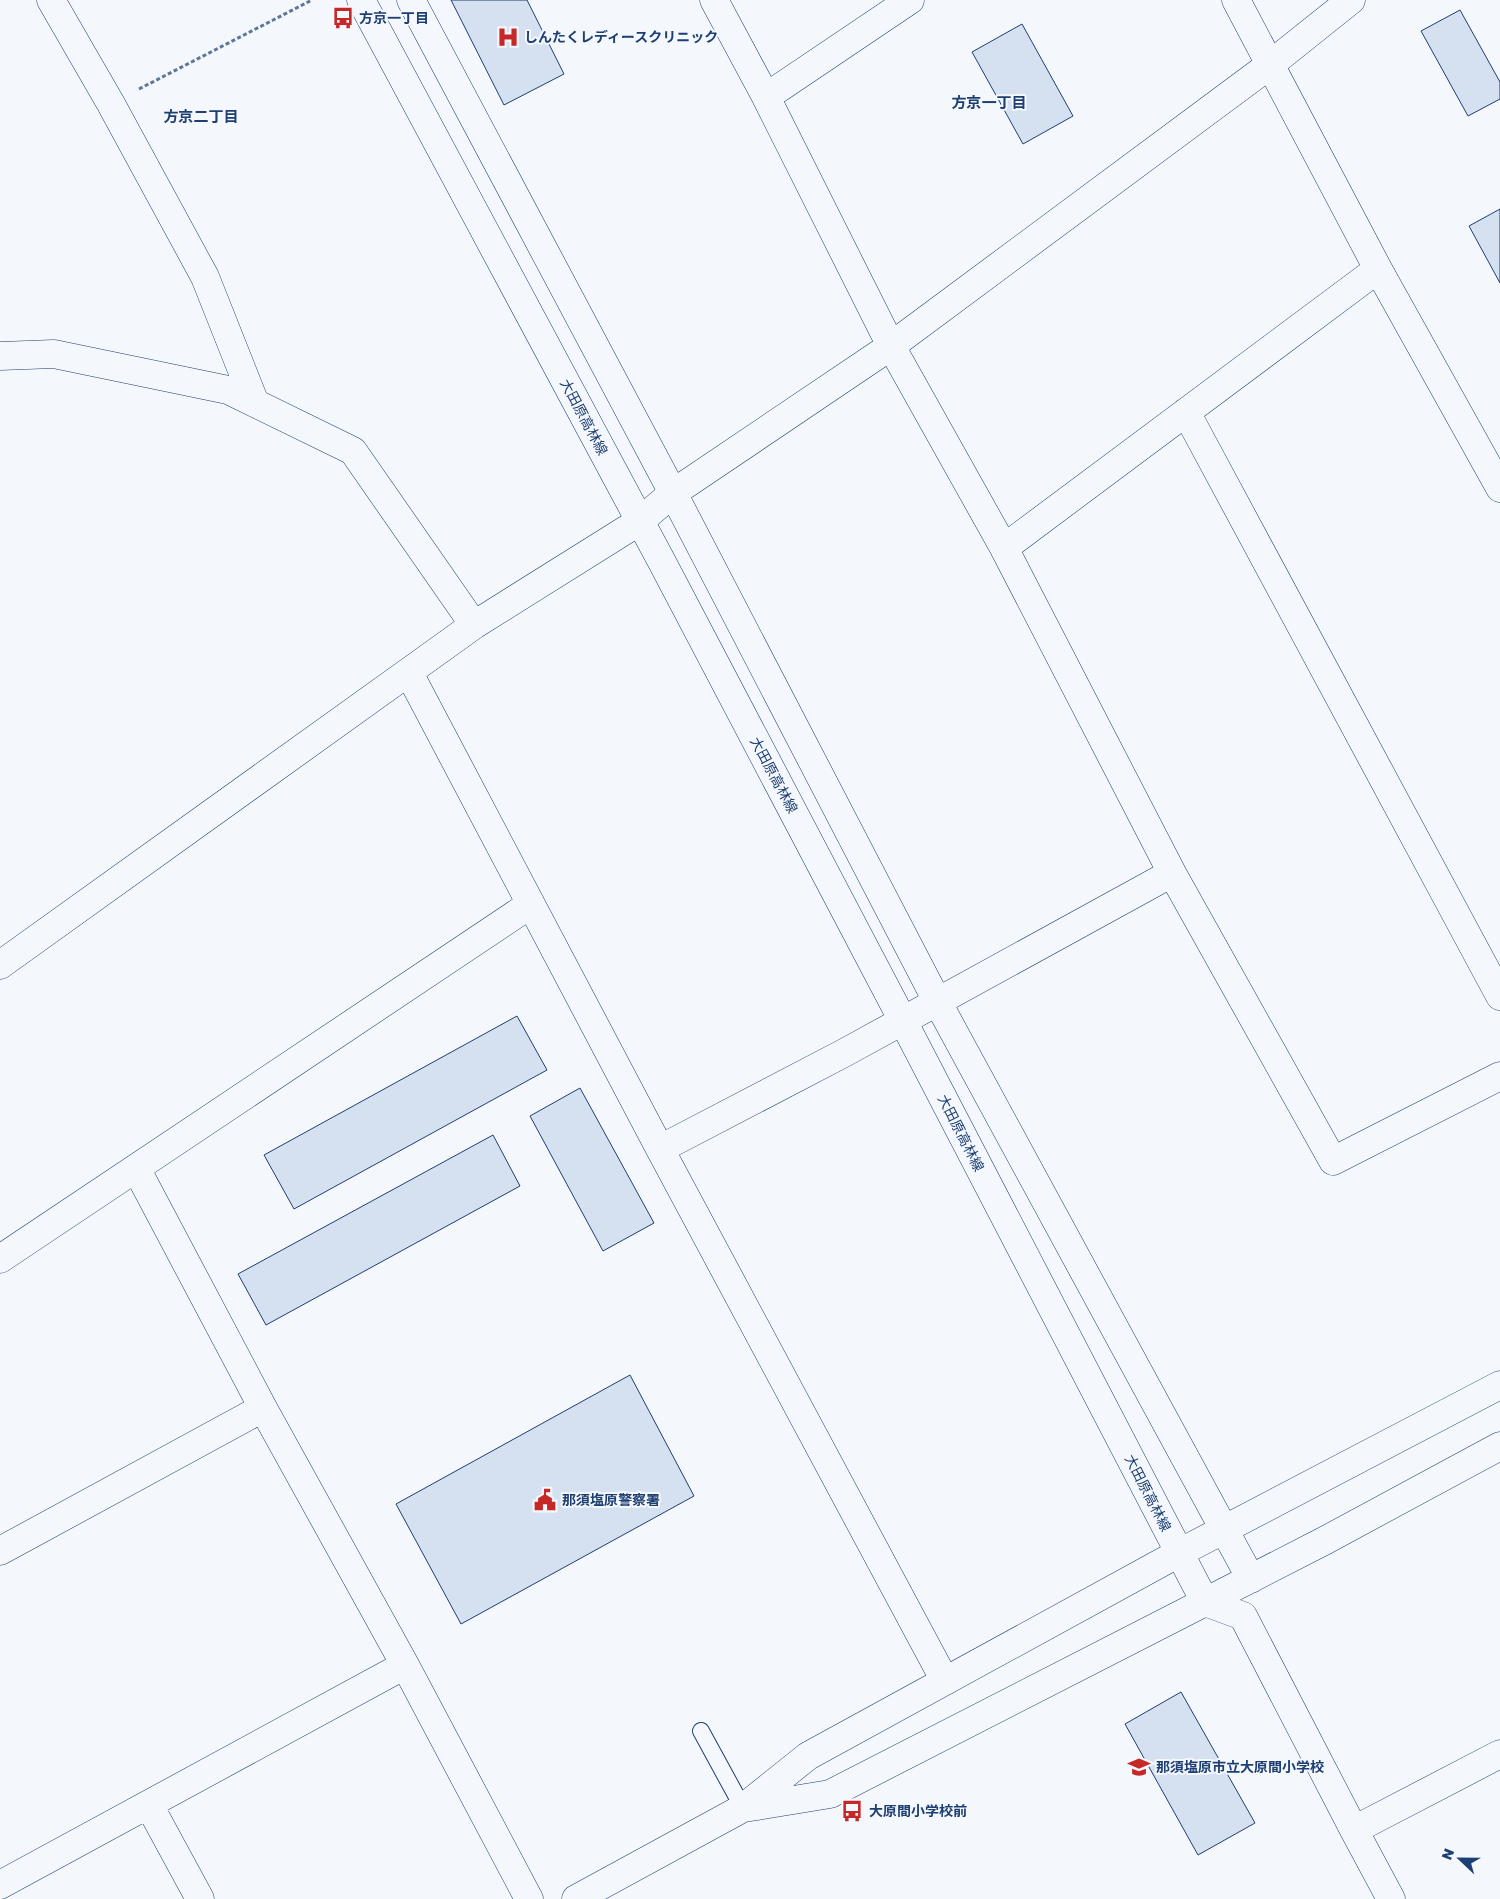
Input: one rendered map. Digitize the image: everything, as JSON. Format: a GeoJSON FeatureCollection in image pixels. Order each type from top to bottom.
{"type":"FeatureCollection","features":[{"type":"Feature","properties":{"kind":"street"},"geometry":{"type":"LineString","coordinates":[[52,0],[205,277],[255,403]]}},
{"type":"Feature","properties":{"kind":"street","name":"大田原高林線"},"geometry":{"type":"LineString","coordinates":[[361,0],[640,521],[1205,1602]]}},
{"type":"Feature","properties":{"kind":"street"},"geometry":{"type":"LineString","coordinates":[[412,0],[673,492],[937,1001],[1251,1579]]}},
{"type":"Feature","properties":{"kind":"street"},"geometry":{"type":"LineString","coordinates":[[714,0],[766,97],[892,346],[1004,548],[1172,873],[1333,1161],[1500,1076]]}},
{"type":"Feature","properties":{"kind":"street"},"geometry":{"type":"LineString","coordinates":[[766,97],[910,0]]}},
{"type":"Feature","properties":{"kind":"street"},"geometry":{"type":"LineString","coordinates":[[1236,0],[1378,269],[1500,488]]}},
{"type":"Feature","properties":{"kind":"street"},"geometry":{"type":"LineString","coordinates":[[0,965],[474,625],[640,521],[673,492],[892,346],[1270,64],[1350,0]]}},
{"type":"Feature","properties":{"kind":"street"},"geometry":{"type":"LineString","coordinates":[[1004,548],[1378,269]]}},
{"type":"Feature","properties":{"kind":"street"},"geometry":{"type":"LineString","coordinates":[[0,356],[54,354],[228,390],[352,451],[474,625]]}},
{"type":"Feature","properties":{"kind":"street"},"geometry":{"type":"LineString","coordinates":[[1186,412],[1500,996]]}},
{"type":"Feature","properties":{"kind":"street"},"geometry":{"type":"LineString","coordinates":[[409,673],[660,1149],[945,1681]]}},
{"type":"Feature","properties":{"kind":"street"},"geometry":{"type":"LineString","coordinates":[[660,1149],[903,1021],[1172,873]]}},
{"type":"Feature","properties":{"kind":"street"},"geometry":{"type":"LineString","coordinates":[[0,1259],[531,904]]}},
{"type":"Feature","properties":{"kind":"street"},"geometry":{"type":"LineString","coordinates":[[136,1168],[263,1408],[405,1664],[530,1899]]}},
{"type":"Feature","properties":{"kind":"street"},"geometry":{"type":"LineString","coordinates":[[576,1899],[743,1808],[808,1756],[1179,1553],[1500,1385]]}},
{"type":"Feature","properties":{"kind":"street"},"geometry":{"type":"LineString","coordinates":[[0,1551],[263,1408]]}},
{"type":"Feature","properties":{"kind":"street"},"geometry":{"type":"LineString","coordinates":[[743,1808],[830,1794],[1251,1579],[1500,1446]]}},
{"type":"Feature","properties":{"kind":"street"},"geometry":{"type":"LineString","coordinates":[[1205,1602],[1243,1616],[1391,1899]]}},
{"type":"Feature","properties":{"kind":"street"},"geometry":{"type":"LineString","coordinates":[[0,1885],[405,1664]]}},
{"type":"Feature","properties":{"kind":"street"},"geometry":{"type":"LineString","coordinates":[[1354,1830],[1500,1754]]}},
{"type":"Feature","properties":{"kind":"street"},"geometry":{"type":"LineString","coordinates":[[149,1805],[200,1899]]}},
{"type":"Feature","properties":{"kind":"lane"},"geometry":{"type":"LineString","coordinates":[[701,1731],[743,1808]]}},
{"type":"Feature","properties":{"kind":"path"},"geometry":{"type":"LineString","coordinates":[[111,104],[312,0]]}},
{"type":"Feature","properties":{"kind":"building","name":"しんたくレディースクリニック"},"geometry":{"type":"Polygon","coordinates":[[[451,0],[527,0],[564,74],[504,105],[451,0]]]}},
{"type":"Feature","properties":{"kind":"building"},"geometry":{"type":"Polygon","coordinates":[[[1460,10],[1500,82],[1500,99],[1468,116],[1421,31],[1460,10]]]}},
{"type":"Feature","properties":{"kind":"building"},"geometry":{"type":"Polygon","coordinates":[[[1022,24],[1073,116],[1023,144],[972,52],[1022,24]]]}},
{"type":"Feature","properties":{"kind":"building"},"geometry":{"type":"Polygon","coordinates":[[[1500,209],[1500,283],[1469,226],[1500,209]]]}},
{"type":"Feature","properties":{"kind":"building"},"geometry":{"type":"Polygon","coordinates":[[[517,1016],[547,1070],[294,1209],[264,1155],[517,1016]]]}},
{"type":"Feature","properties":{"kind":"building"},"geometry":{"type":"Polygon","coordinates":[[[580,1088],[654,1223],[603,1251],[530,1116],[580,1088]]]}},
{"type":"Feature","properties":{"kind":"building"},"geometry":{"type":"Polygon","coordinates":[[[493,1135],[520,1186],[266,1325],[238,1274],[493,1135]]]}},
{"type":"Feature","properties":{"kind":"building","name":"那須塩原警察署"},"geometry":{"type":"Polygon","coordinates":[[[630,1375],[694,1496],[461,1624],[396,1504],[630,1375]]]}},
{"type":"Feature","properties":{"kind":"building"},"geometry":{"type":"Polygon","coordinates":[[[1181,1692],[1255,1823],[1198,1855],[1125,1724],[1181,1692]]]}},
{"type":"Feature","properties":{"kind":"place","name":"方京一丁目"},"geometry":{"type":"Point","coordinates":[343,18]}},
{"type":"Feature","properties":{"kind":"place","name":"しんたくレディースクリニック"},"geometry":{"type":"Point","coordinates":[508,37]}},
{"type":"Feature","properties":{"kind":"place","name":"那須塩原警察署"},"geometry":{"type":"Point","coordinates":[545,1500]}},
{"type":"Feature","properties":{"kind":"place","name":"那須塩原市立大原間小学校"},"geometry":{"type":"Point","coordinates":[1139,1767]}},
{"type":"Feature","properties":{"kind":"place","name":"大原間小学校前"},"geometry":{"type":"Point","coordinates":[852,1811]}},
{"type":"Feature","properties":{"kind":"district","name":"方京一丁目"},"geometry":{"type":"Point","coordinates":[989,103]}},
{"type":"Feature","properties":{"kind":"district","name":"方京二丁目"},"geometry":{"type":"Point","coordinates":[201,117]}}]}
